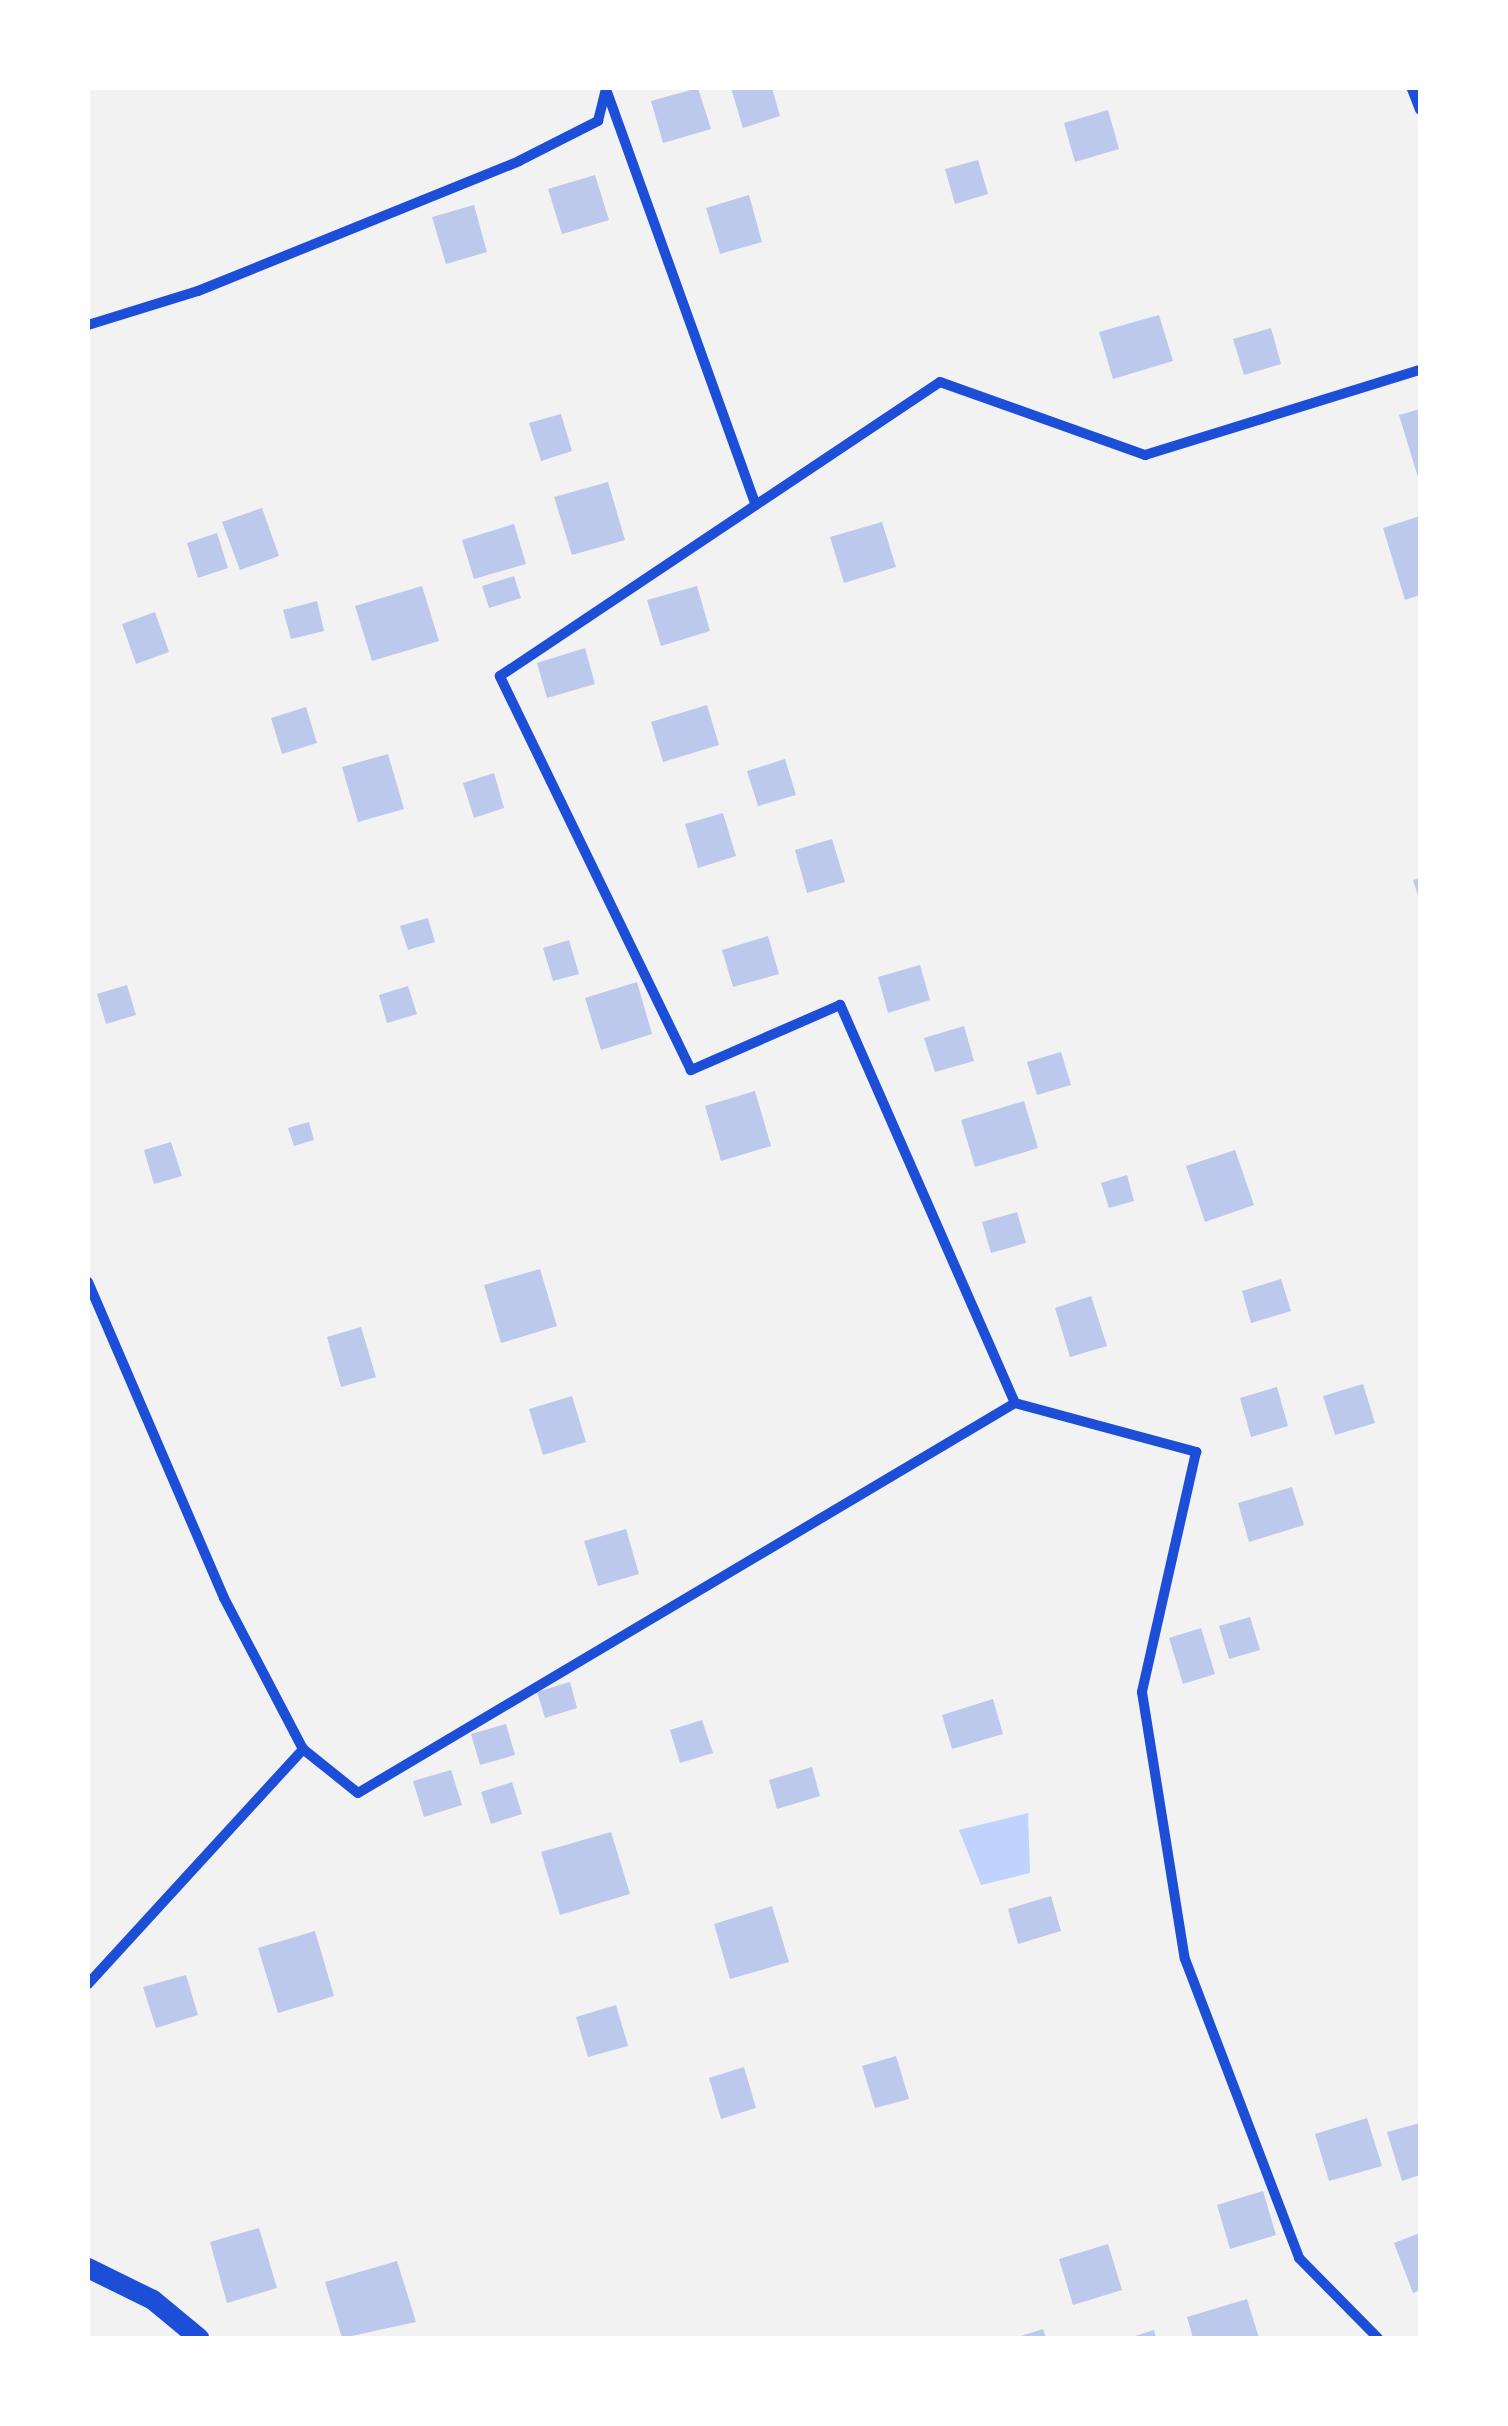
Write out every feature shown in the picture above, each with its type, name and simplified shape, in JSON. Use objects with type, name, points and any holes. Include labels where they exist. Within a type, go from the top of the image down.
[{"type":"main road","points":[[88,2268],[153,2300],[199,2338]]},
{"type":"street","points":[[1419,88],[1412,89],[1420,110]]},
{"type":"street","points":[[88,325],[198,291],[519,162],[598,121],[606,89]]},
{"type":"street","points":[[606,89],[756,505]]},
{"type":"street","points":[[1015,1403],[840,1005],[691,1070],[500,676],[940,382],[1146,455],[1420,370]]},
{"type":"street","points":[[88,1282],[224,1598],[304,1749],[358,1793],[1015,1403],[1196,1452],[1142,1692],[1185,1960],[1298,2258],[1378,2338]]},
{"type":"street","points":[[88,1984],[304,1749]]},
{"type":"water","points":[[1028,1813],[1030,1873],[981,1885],[959,1830]]},
{"type":"building","points":[[698,88],[711,129],[663,143],[651,101]]},
{"type":"building","points":[[731,88],[772,88],[780,116],[743,128]]},
{"type":"building","points":[[1108,110],[1119,149],[1075,162],[1064,123]]},
{"type":"building","points":[[978,160],[988,194],[955,204],[945,169]]},
{"type":"building","points":[[595,175],[609,220],[562,234],[548,189]]},
{"type":"building","points":[[749,195],[762,242],[720,254],[706,208]]},
{"type":"building","points":[[474,205],[487,252],[446,264],[432,217]]},
{"type":"building","points":[[1159,315],[1173,361],[1113,379],[1099,332]]},
{"type":"building","points":[[1271,328],[1281,364],[1244,375],[1233,339]]},
{"type":"building","points":[[1420,409],[1420,484],[1399,415]]},
{"type":"building","points":[[561,414],[572,451],[541,461],[529,423]]},
{"type":"building","points":[[608,482],[625,540],[572,555],[554,497]]},
{"type":"building","points":[[262,508],[279,556],[240,570],[222,522]]},
{"type":"building","points":[[1420,516],[1420,595],[1405,600],[1383,528]]},
{"type":"building","points":[[882,522],[896,567],[844,583],[830,537]]},
{"type":"building","points":[[514,524],[526,564],[474,579],[462,540]]},
{"type":"building","points":[[217,533],[228,568],[198,578],[187,543]]},
{"type":"building","points":[[514,576],[521,598],[489,608],[482,586]]},
{"type":"building","points":[[422,586],[439,641],[372,661],[355,606]]},
{"type":"building","points":[[697,586],[710,631],[661,646],[647,600]]},
{"type":"building","points":[[317,601],[324,631],[291,639],[283,610]]},
{"type":"building","points":[[155,612],[169,652],[136,664],[122,624]]},
{"type":"building","points":[[585,648],[595,684],[547,698],[537,663]]},
{"type":"building","points":[[707,705],[719,745],[663,762],[651,722]]},
{"type":"building","points":[[306,707],[317,743],[282,754],[271,718]]},
{"type":"building","points":[[388,754],[404,809],[358,822],[342,767]]},
{"type":"building","points":[[785,759],[796,795],[758,806],[747,771]]},
{"type":"building","points":[[494,773],[504,808],[474,818],[463,783]]},
{"type":"building","points":[[723,813],[736,856],[698,868],[685,824]]},
{"type":"building","points":[[832,839],[845,882],[807,893],[795,850]]},
{"type":"building","points":[[1420,878],[1420,902],[1413,880]]},
{"type":"building","points":[[428,918],[435,942],[408,950],[400,926]]},
{"type":"building","points":[[768,936],[779,974],[733,987],[722,950]]},
{"type":"building","points":[[569,940],[579,974],[553,981],[543,948]]},
{"type":"building","points":[[920,965],[930,1000],[888,1013],[878,977]]},
{"type":"building","points":[[637,982],[652,1034],[601,1050],[585,998]]},
{"type":"building","points":[[127,985],[136,1015],[106,1024],[97,994]]},
{"type":"building","points":[[408,986],[417,1014],[387,1023],[379,995]]},
{"type":"building","points":[[964,1026],[974,1061],[935,1072],[924,1038]]},
{"type":"building","points":[[1061,1052],[1071,1085],[1037,1095],[1027,1062]]},
{"type":"building","points":[[755,1091],[771,1146],[721,1161],[705,1106]]},
{"type":"building","points":[[1024,1101],[1038,1148],[975,1167],[961,1120]]},
{"type":"building","points":[[309,1122],[314,1140],[294,1146],[288,1128]]},
{"type":"building","points":[[171,1142],[182,1176],[154,1184],[144,1150]]},
{"type":"building","points":[[1235,1150],[1254,1205],[1205,1222],[1186,1166]]},
{"type":"building","points":[[1127,1175],[1134,1201],[1109,1208],[1101,1183]]},
{"type":"building","points":[[1017,1212],[1026,1243],[991,1253],[982,1222]]},
{"type":"building","points":[[540,1269],[557,1326],[501,1343],[484,1285]]},
{"type":"building","points":[[1281,1279],[1291,1311],[1251,1323],[1242,1291]]},
{"type":"building","points":[[1091,1296],[1107,1346],[1070,1357],[1055,1308]]},
{"type":"building","points":[[361,1327],[376,1377],[341,1387],[327,1337]]},
{"type":"building","points":[[1363,1384],[1375,1423],[1335,1435],[1323,1396]]},
{"type":"building","points":[[1277,1387],[1288,1426],[1251,1437],[1240,1398]]},
{"type":"building","points":[[572,1396],[586,1442],[543,1455],[529,1409]]},
{"type":"building","points":[[1292,1487],[1304,1525],[1249,1542],[1238,1503]]},
{"type":"building","points":[[626,1529],[639,1574],[598,1586],[584,1541]]},
{"type":"building","points":[[1250,1617],[1260,1650],[1229,1659],[1219,1626]]},
{"type":"building","points":[[1201,1628],[1215,1674],[1183,1684],[1169,1638]]},
{"type":"building","points":[[570,1682],[577,1708],[545,1718],[537,1692]]},
{"type":"building","points":[[993,1699],[1003,1734],[952,1749],[942,1715]]},
{"type":"building","points":[[702,1720],[713,1753],[680,1763],[670,1730]]},
{"type":"building","points":[[506,1724],[515,1755],[480,1765],[471,1734]]},
{"type":"building","points":[[812,1767],[820,1796],[777,1809],[769,1780]]},
{"type":"building","points":[[451,1770],[462,1805],[424,1817],[413,1781]]},
{"type":"building","points":[[512,1782],[522,1814],[491,1824],[481,1792]]},
{"type":"building","points":[[611,1832],[630,1894],[560,1915],[541,1852]]},
{"type":"building","points":[[1051,1896],[1061,1931],[1018,1944],[1008,1909]]},
{"type":"building","points":[[772,1906],[789,1962],[730,1979],[714,1924]]},
{"type":"building","points":[[315,1931],[334,1996],[278,2013],[258,1948]]},
{"type":"building","points":[[186,1975],[198,2015],[156,2028],[143,1987]]},
{"type":"building","points":[[616,2005],[628,2046],[588,2057],[576,2017]]},
{"type":"building","points":[[896,2056],[909,2099],[875,2108],[862,2066]]},
{"type":"building","points":[[744,2067],[756,2108],[721,2119],[709,2078]]},
{"type":"building","points":[[1367,2118],[1382,2166],[1329,2181],[1315,2134]]},
{"type":"building","points":[[1420,2123],[1420,2175],[1402,2181],[1387,2132]]},
{"type":"building","points":[[1263,2191],[1276,2235],[1230,2249],[1217,2205]]},
{"type":"building","points":[[259,2228],[277,2288],[227,2303],[210,2242]]},
{"type":"building","points":[[1420,2233],[1420,2290],[1413,2293],[1394,2243]]},
{"type":"building","points":[[1108,2244],[1122,2290],[1073,2305],[1059,2259]]},
{"type":"building","points":[[397,2261],[416,2322],[342,2338],[325,2282]]},
{"type":"building","points":[[1247,2299],[1259,2338],[1193,2338],[1187,2317]]},
{"type":"building","points":[[1043,2329],[1046,2338],[1014,2338]]},
{"type":"building","points":[[1154,2330],[1156,2338],[1129,2338]]}]
